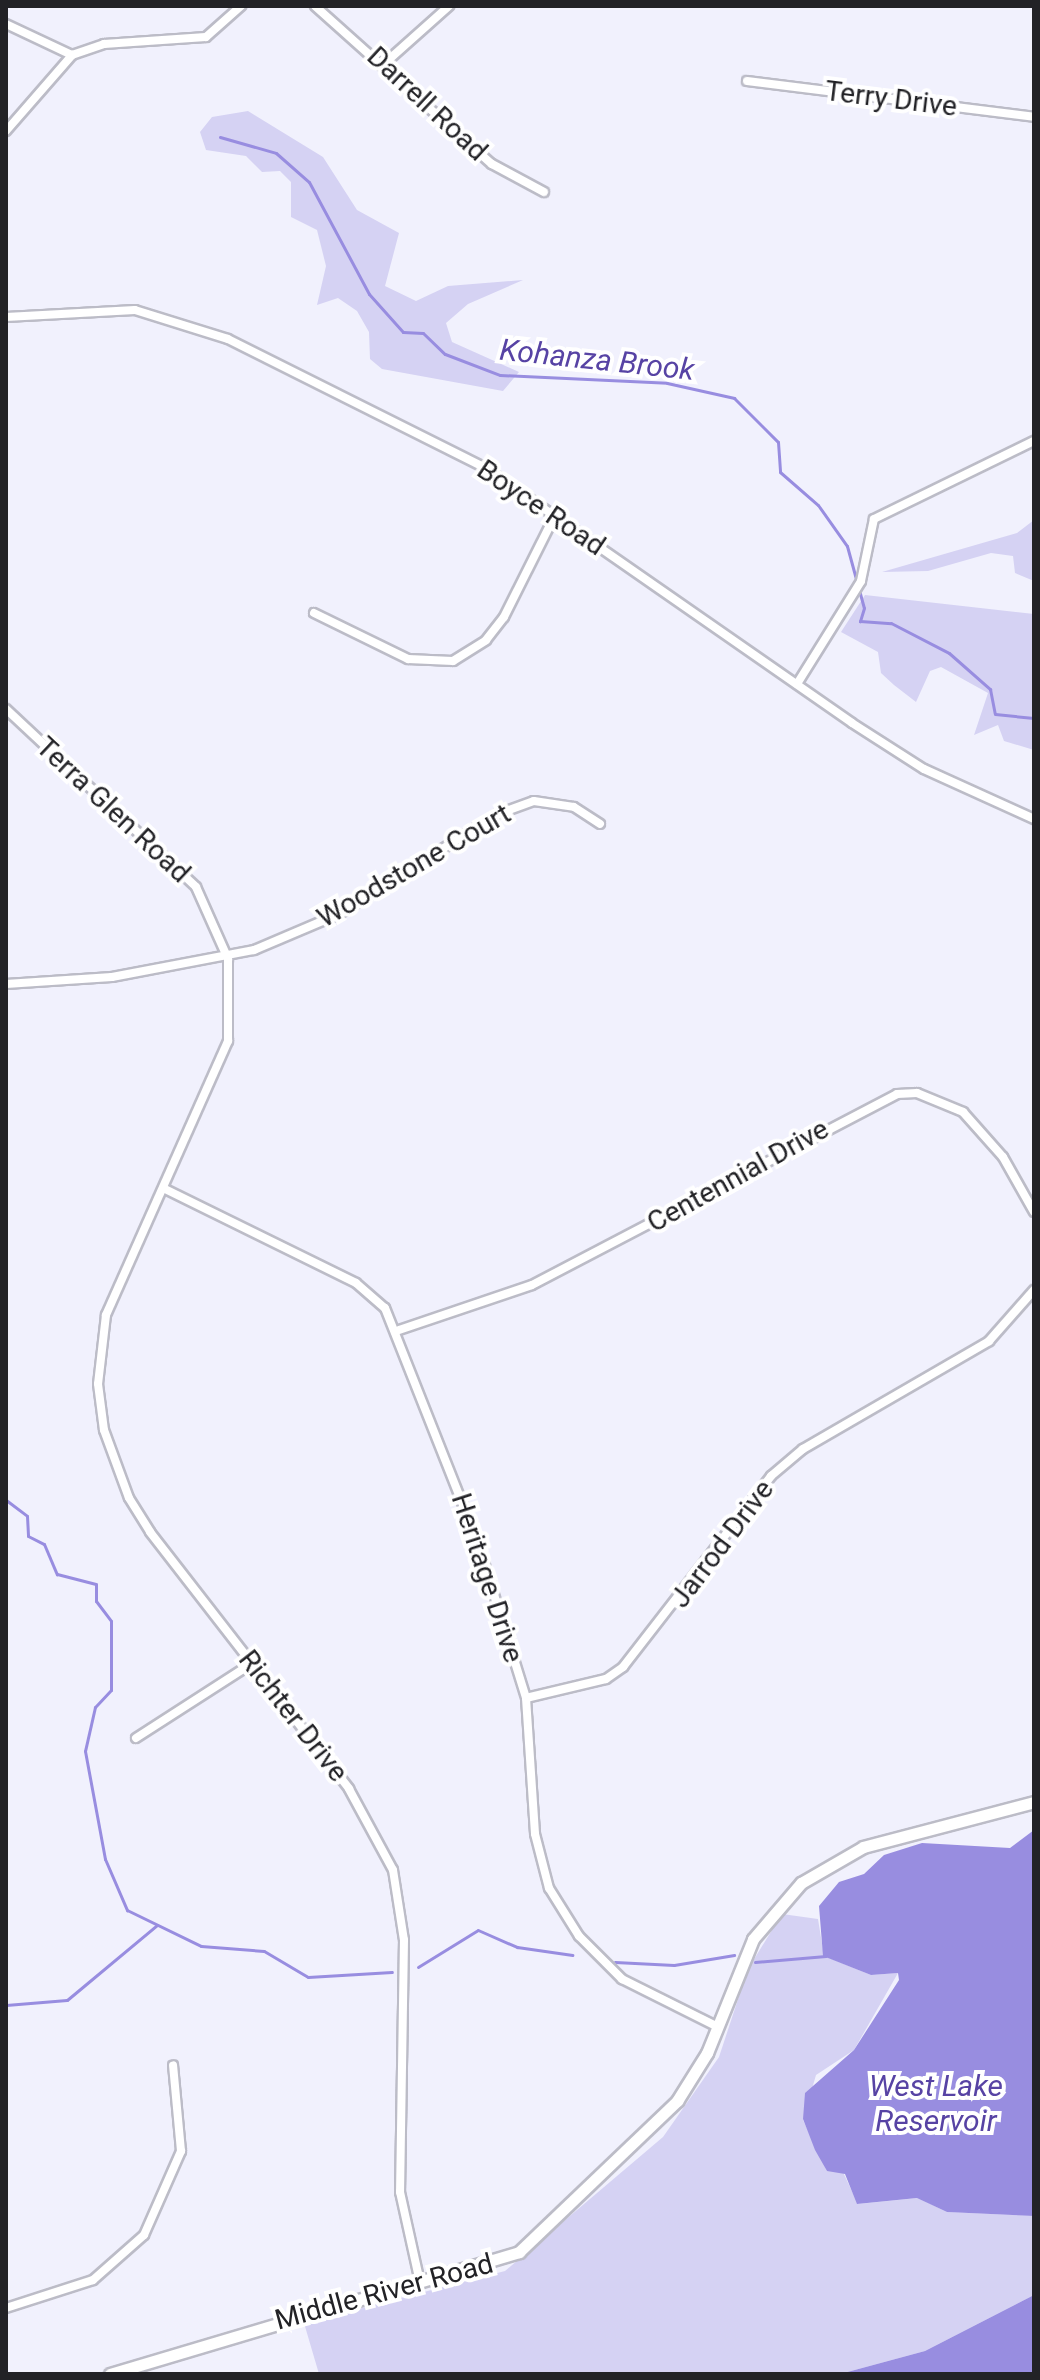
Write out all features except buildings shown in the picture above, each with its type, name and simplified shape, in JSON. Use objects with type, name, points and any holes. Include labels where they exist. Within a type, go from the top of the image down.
[{"type":"main road","name":"Middle River Road","points":[[110,2374],[420,2282],[498,2263],[543,2232],[663,2118],[718,2027],[753,1939],[818,1869],[863,1847],[1034,1802]]},
{"type":"street","points":[[6,131],[72,55],[104,44],[206,37],[241,6]]},
{"type":"street","name":"Darrell Road","points":[[315,6],[385,63],[492,164],[544,192]]},
{"type":"street","points":[[385,63],[449,6]]},
{"type":"street","points":[[6,24],[72,55]]},
{"type":"street","name":"Terry Drive","points":[[747,81],[1034,117]]},
{"type":"street","name":"Boyce Road","points":[[6,317],[110,309],[197,324],[484,467],[924,769],[1034,819]]},
{"type":"street","points":[[797,684],[861,581],[874,519],[1034,441]]},
{"type":"street","points":[[314,613],[408,659],[453,661],[486,640],[504,617],[555,515]]},
{"type":"street","name":"Terra Glen Road","points":[[6,709],[196,887],[228,959],[228,1041],[163,1188]]},
{"type":"street","name":"Woodstone Court","points":[[6,984],[228,959],[339,914],[511,807],[551,800],[600,824]]},
{"type":"street","name":"Centennial Drive","points":[[399,1330],[532,1285],[897,1094],[917,1093],[963,1112],[1003,1157],[1034,1212]]},
{"type":"street","name":"Heritage Drive","points":[[163,1188],[356,1283],[399,1330],[526,1698],[535,1834],[549,1888],[579,1936],[622,1979],[718,2027]]},
{"type":"street","name":"Richter Drive","points":[[163,1188],[106,1315],[98,1384],[104,1430],[129,1498],[251,1664],[349,1789],[401,1897],[397,2139],[420,2282]]},
{"type":"street","name":"Jarrod Drive","points":[[526,1698],[606,1679],[623,1667],[771,1476],[803,1449],[989,1341],[1033,1292]]},
{"type":"street","points":[[136,1738],[251,1664]]},
{"type":"street","points":[[6,2308],[93,2280],[144,2235],[181,2151],[173,2065]]},
{"type":"shaded area","points":[[248,111],[323,157],[357,210],[399,233],[385,286],[416,301],[448,286],[523,280],[468,304],[446,323],[452,342],[519,372],[503,391],[382,369],[370,359],[369,332],[357,311],[338,298],[317,305],[326,266],[317,230],[291,217],[291,182],[280,171],[262,172],[246,156],[206,150],[200,132],[212,117]]},
{"type":"shaded area","points":[[1034,520],[1034,581],[1015,573],[1013,556],[991,553],[928,571],[882,572],[1017,533]]},
{"type":"shaded area","points":[[865,595],[1034,614],[1034,750],[1004,741],[998,725],[974,735],[988,693],[941,667],[930,671],[916,702],[894,685],[881,673],[878,652],[841,632]]},
{"type":"shaded area","points":[[782,1914],[818,1919],[824,1956],[871,1975],[898,1973],[854,2050],[816,2075],[803,2120],[827,2171],[842,2170],[858,2204],[918,2198],[947,2212],[1034,2216],[1034,2295],[925,2351],[840,2374],[319,2374],[304,2323],[505,2271],[663,2137],[719,2057],[748,1969]]},
{"type":"water","name":"West Lake Reservoir","points":[[1034,1830],[1034,2216],[947,2212],[917,2198],[857,2204],[845,2174],[827,2171],[815,2150],[803,2119],[805,2093],[854,2050],[899,1980],[898,1973],[871,1975],[823,1956],[819,1906],[839,1882],[864,1874],[884,1855],[922,1843],[1010,1848]]},
{"type":"water","points":[[1034,2295],[1034,2374],[840,2374],[925,2351]]},
{"type":"waterway","name":"Kohanza Brook","points":[[220,137],[276,153],[309,182],[369,294],[403,332],[423,333],[445,354],[500,375],[667,383],[734,398],[778,442],[780,472],[818,505],[847,546],[864,608],[860,621],[891,623],[949,653],[990,689],[995,714],[1034,718]]},
{"type":"waterway","points":[[6,1500],[27,1516],[28,1536],[44,1544],[57,1574],[96,1584],[96,1601],[111,1621],[111,1690],[95,1707],[85,1751],[105,1859],[127,1910],[201,1946],[264,1951],[308,1977],[392,1972]]},
{"type":"waterway","points":[[6,2005],[67,2000],[157,1925]]},
{"type":"waterway","points":[[418,1967],[478,1930],[517,1947],[572,1955]]},
{"type":"waterway","points":[[615,1962],[674,1965],[734,1955]]},
{"type":"waterway","points":[[755,1962],[826,1956]]}]
